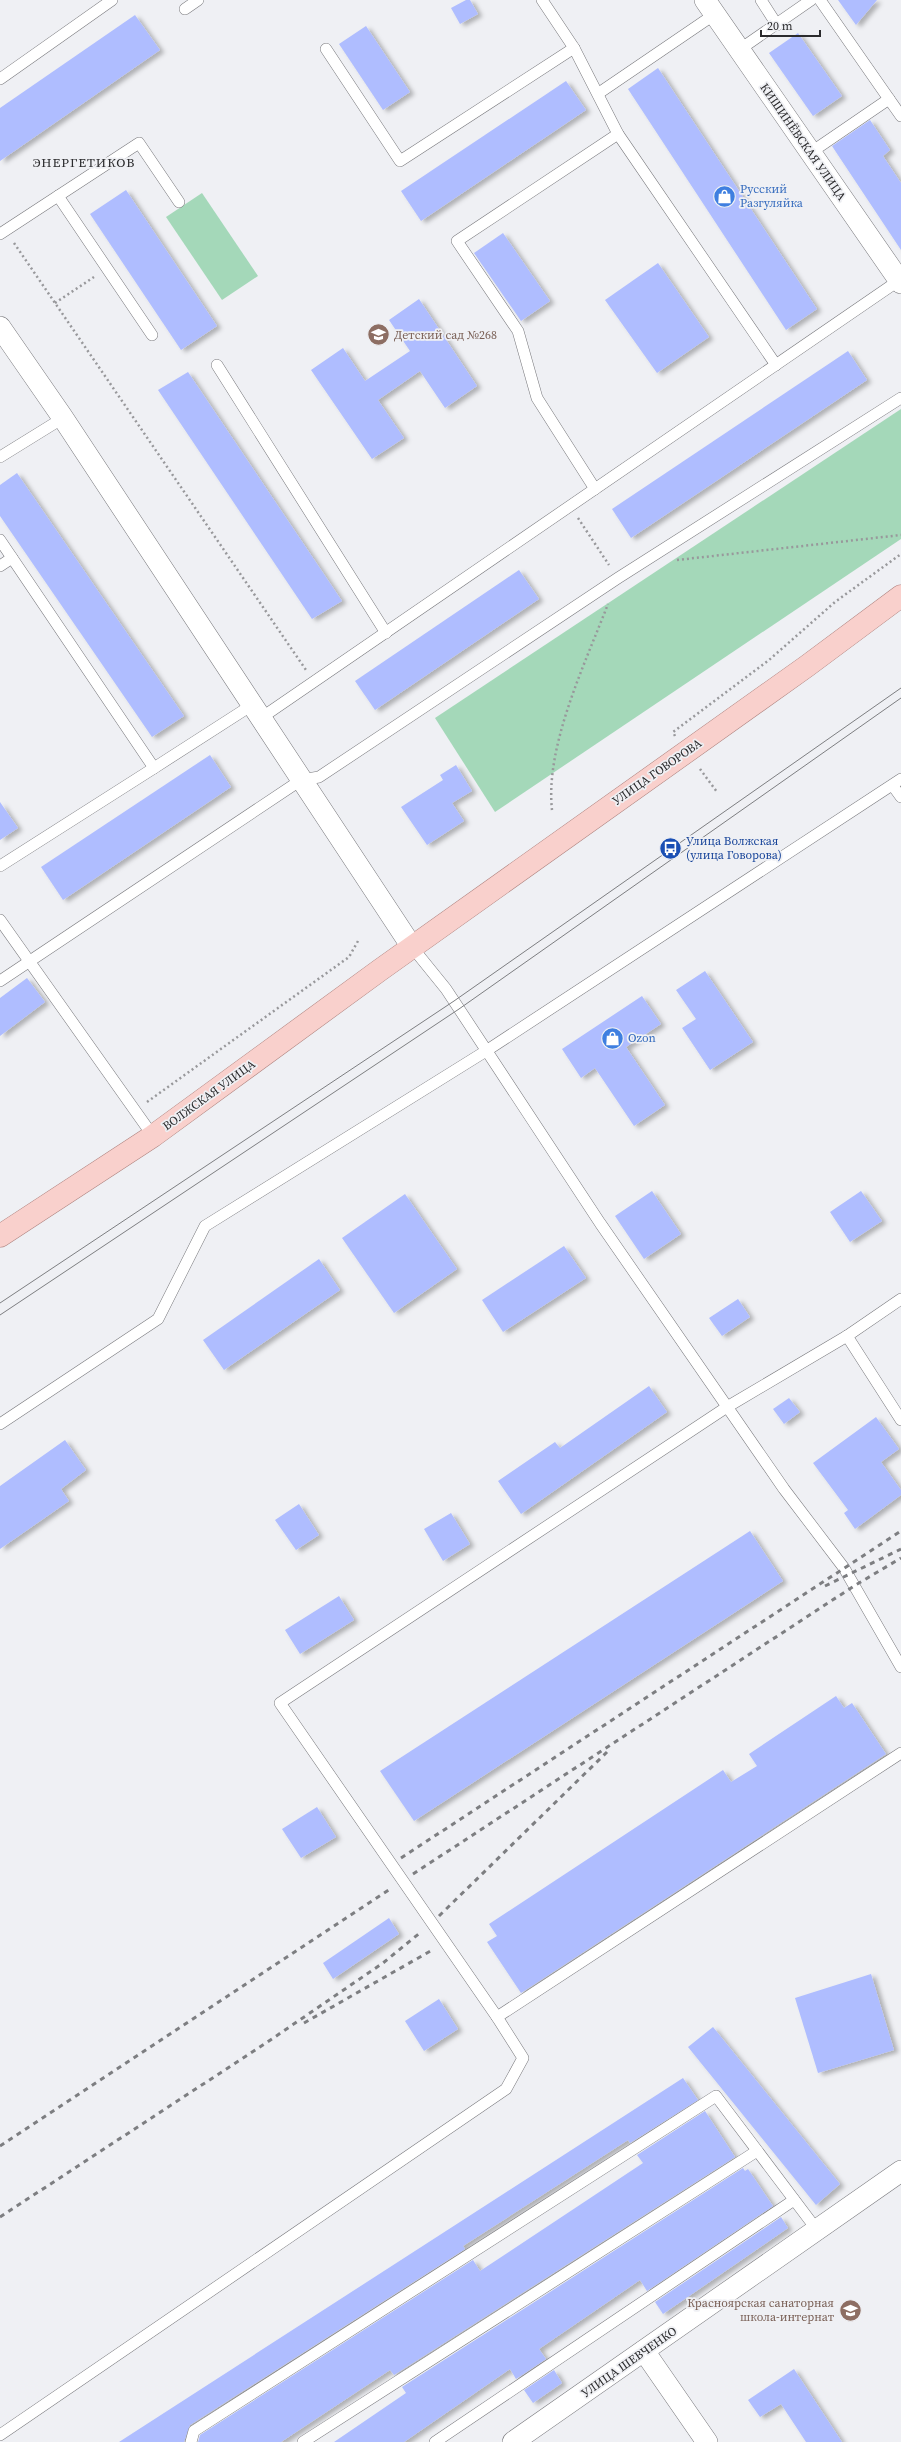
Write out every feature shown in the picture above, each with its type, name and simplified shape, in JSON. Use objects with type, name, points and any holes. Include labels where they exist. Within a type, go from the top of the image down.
[{"type":"main road","name":"УЛИЦА ГОВОРОВА","points":[[412,947],[807,666],[901,596]]},
{"type":"main road","name":"ВОЛЖСКАЯ УЛИЦА","points":[[0,1236],[153,1136],[412,947]]},
{"type":"street","name":"КИШИНЁВСКАЯ УЛИЦА","points":[[710,7],[900,281]]},
{"type":"street","points":[[0,328],[63,418],[412,947]]},
{"type":"street","name":"УЛИЦА ШЕВЧЕНКО","points":[[513,2442],[644,2352],[901,2171]]},
{"type":"street","points":[[644,2352],[707,2442]]},
{"type":"lane","points":[[0,79],[112,0]]},
{"type":"lane","points":[[185,9],[198,0]]},
{"type":"lane","points":[[542,0],[574,48],[599,93],[618,134],[776,365]]},
{"type":"lane","points":[[761,0],[777,25]]},
{"type":"lane","points":[[739,50],[811,0]]},
{"type":"lane","points":[[820,0],[901,116]]},
{"type":"lane","points":[[599,93],[710,7]]},
{"type":"lane","points":[[326,49],[400,161],[574,48]]},
{"type":"lane","points":[[810,153],[889,99]]},
{"type":"lane","points":[[595,489],[537,398],[518,331],[457,241],[618,134]]},
{"type":"lane","points":[[3,233],[138,143],[178,202]]},
{"type":"lane","points":[[58,196],[152,335]]},
{"type":"lane","points":[[0,866],[154,768],[256,711],[314,681],[900,281]]},
{"type":"lane","points":[[217,365],[386,633]]},
{"type":"lane","points":[[0,981],[301,780],[319,777],[618,578],[901,398]]},
{"type":"lane","points":[[0,457],[63,418]]},
{"type":"lane","points":[[0,540],[154,768]]},
{"type":"lane","points":[[0,566],[12,558]]},
{"type":"lane","points":[[0,1424],[158,1319],[206,1226],[486,1051],[897,783],[901,797]]},
{"type":"lane","points":[[0,920],[153,1136]]},
{"type":"lane","points":[[412,947],[446,989],[600,1223],[784,1490],[844,1568],[901,1667]]},
{"type":"lane","points":[[0,2434],[506,2089],[523,2058],[497,2017],[280,1703],[727,1407],[847,1336],[901,1299]]},
{"type":"lane","points":[[847,1336],[901,1420]]},
{"type":"lane","points":[[497,2017],[901,1753]]},
{"type":"lane","points":[[191,2442],[194,2431],[716,2096],[818,2230]]},
{"type":"lane","points":[[303,2442],[757,2151]]},
{"type":"lane","points":[[435,2442],[794,2200]]},
{"type":"path","points":[[3,233],[54,304],[314,681]]},
{"type":"path","points":[[54,304],[107,268]]},
{"type":"path","points":[[552,810],[550,790],[562,726],[618,578],[571,507]]},
{"type":"path","points":[[673,561],[901,535]]},
{"type":"path","points":[[672,732],[769,660],[835,602],[901,554]]},
{"type":"path","points":[[135,1110],[349,957],[358,941]]},
{"type":"green space","points":[[202,193],[258,276],[222,300],[166,217]]},
{"type":"green space","points":[[901,409],[901,539],[495,812],[435,718]]},
{"type":"building","points":[[466,0],[470,0],[478,14],[460,24],[451,8]]},
{"type":"building","points":[[838,0],[877,0],[856,25]]},
{"type":"building","points":[[135,15],[160,50],[0,161],[0,108]]},
{"type":"building","points":[[366,26],[410,92],[383,110],[339,44]]},
{"type":"building","points":[[798,33],[842,96],[813,116],[769,53]]},
{"type":"building","points":[[658,68],[817,309],[786,330],[628,89]]},
{"type":"building","points":[[566,81],[586,110],[421,221],[401,191]]},
{"type":"building","points":[[870,120],[890,150],[883,156],[901,183],[901,250],[832,146]]},
{"type":"building","points":[[126,190],[217,326],[181,350],[90,214]]},
{"type":"building","points":[[503,233],[550,301],[521,321],[474,253]]},
{"type":"building","points":[[658,263],[709,337],[657,373],[605,300]]},
{"type":"building","points":[[419,299],[477,386],[445,408],[420,371],[378,400],[404,438],[372,459],[311,370],[343,348],[365,381],[410,351],[389,320]]},
{"type":"building","points":[[848,351],[867,380],[631,538],[612,509]]},
{"type":"building","points":[[188,372],[342,601],[312,619],[158,390]]},
{"type":"building","points":[[17,473],[184,716],[152,737],[0,516],[0,485]]},
{"type":"building","points":[[519,570],[539,599],[375,710],[355,681]]},
{"type":"building","points":[[210,755],[231,787],[63,900],[41,867]]},
{"type":"building","points":[[456,765],[472,791],[452,803],[464,821],[427,845],[401,807],[443,780],[440,775]]},
{"type":"building","points":[[0,802],[18,828],[0,840]]},
{"type":"building","points":[[705,971],[753,1042],[710,1070],[682,1028],[696,1019],[676,990]]},
{"type":"building","points":[[27,978],[45,1002],[0,1036],[0,998]]},
{"type":"building","points":[[642,996],[661,1024],[626,1047],[665,1105],[634,1126],[595,1068],[581,1078],[562,1049]]},
{"type":"building","points":[[652,1191],[681,1234],[644,1259],[615,1216]]},
{"type":"building","points":[[861,1191],[882,1221],[850,1242],[830,1212]]},
{"type":"building","points":[[405,1194],[457,1269],[394,1313],[342,1238]]},
{"type":"building","points":[[564,1246],[586,1278],[503,1332],[482,1300]]},
{"type":"building","points":[[319,1259],[340,1290],[224,1370],[203,1340]]},
{"type":"building","points":[[738,1299],[750,1317],[722,1336],[709,1318]]},
{"type":"building","points":[[649,1386],[667,1412],[521,1514],[498,1481],[555,1442],[560,1448]]},
{"type":"building","points":[[789,1398],[800,1412],[784,1424],[773,1409]]},
{"type":"building","points":[[876,1417],[899,1449],[881,1462],[901,1490],[901,1495],[855,1529],[844,1513],[848,1510],[813,1463]]},
{"type":"building","points":[[65,1440],[86,1470],[61,1489],[69,1501],[0,1549],[0,1486]]},
{"type":"building","points":[[299,1504],[319,1535],[296,1550],[275,1520]]},
{"type":"building","points":[[451,1513],[470,1544],[443,1561],[424,1529]]},
{"type":"building","points":[[750,1531],[783,1581],[414,1821],[380,1771]]},
{"type":"building","points":[[339,1596],[354,1620],[300,1654],[285,1630]]},
{"type":"building","points":[[836,1696],[844,1708],[852,1703],[886,1754],[521,1993],[487,1942],[497,1936],[489,1924],[723,1770],[731,1782],[757,1766],[749,1754]]},
{"type":"building","points":[[317,1807],[336,1837],[301,1858],[282,1829]]},
{"type":"building","points":[[389,1918],[399,1934],[333,1979],[323,1963]]},
{"type":"building","points":[[871,1974],[894,2050],[818,2073],[795,1998]]},
{"type":"building","points":[[439,1999],[458,2029],[424,2051],[405,2021]]},
{"type":"building","points":[[713,2027],[840,2184],[816,2205],[688,2047]]},
{"type":"building","points":[[683,2078],[698,2100],[630,2143],[628,2140],[463,2246],[465,2249],[190,2425],[184,2442],[119,2442]]},
{"type":"building","points":[[705,2111],[735,2157],[394,2375],[390,2370],[281,2442],[198,2442],[200,2435],[473,2260],[480,2271],[643,2163],[637,2155]]},
{"type":"building","points":[[743,2168],[745,2171],[748,2169],[773,2206],[647,2291],[640,2280],[539,2349],[546,2359],[516,2379],[510,2369],[404,2442],[334,2442],[406,2393],[402,2387]]},
{"type":"building","points":[[781,2217],[788,2228],[663,2314],[655,2302]]},
{"type":"building","points":[[794,2369],[842,2442],[806,2442],[781,2404],[760,2417],[748,2400]]},
{"type":"building","points":[[554,2370],[562,2383],[533,2403],[524,2390]]},
{"type":"tram line","points":[[0,1303],[454,1001],[901,688]]},
{"type":"tram line","points":[[0,1315],[459,1009],[901,698]]},
{"type":"railway","points":[[401,1858],[901,1531]]},
{"type":"railway","points":[[825,1586],[901,1549]]},
{"type":"railway","points":[[413,1874],[854,1586],[901,1558]]},
{"type":"railway","points":[[439,1916],[607,1752]]},
{"type":"railway","points":[[0,2146],[390,1889]]},
{"type":"railway","points":[[0,2217],[266,2043],[383,1963],[421,1932]]},
{"type":"railway","points":[[304,2023],[434,1949]]},
{"type":"place","name":"Русский Разгуляйка","points":[[725,196]]},
{"type":"place","name":"Детский сад №268","points":[[379,335]]},
{"type":"place","name":"Улица Волжская (улица Говорова)","points":[[671,848]]},
{"type":"place","name":"Ozon","points":[[612,1038]]},
{"type":"place","name":"Красноярская санаторная школа-интернат","points":[[850,2310]]},
{"type":"district","name":"ЭНЕРГЕТИКОВ","points":[[84,162]]}]
